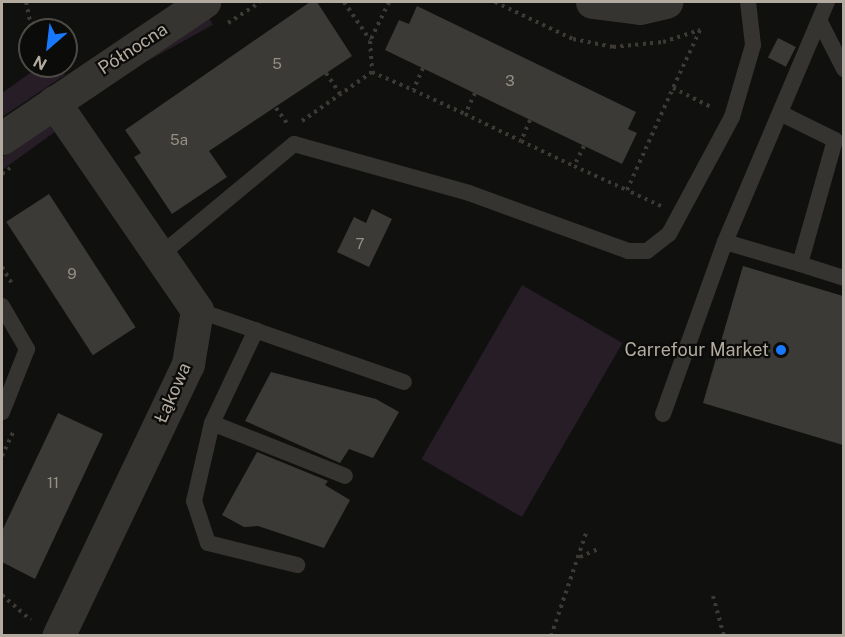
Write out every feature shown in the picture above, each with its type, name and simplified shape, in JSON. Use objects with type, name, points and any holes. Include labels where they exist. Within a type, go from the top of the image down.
[{"type":"street","name":"Północna","points":[[2,138],[204,2]]},
{"type":"street","points":[[592,2],[640,8],[666,2]]},
{"type":"street","points":[[54,102],[158,257],[197,310]]},
{"type":"street","name":"Łąkowa","points":[[46,629],[90,568],[188,364],[197,310]]},
{"type":"lane","points":[[158,257],[294,144],[469,193],[628,251],[647,250],[669,234],[732,117],[753,45],[748,2]]},
{"type":"lane","points":[[663,414],[725,242],[782,114],[827,2]]},
{"type":"lane","points":[[820,24],[843,69]]},
{"type":"lane","points":[[782,114],[835,140],[800,264]]},
{"type":"lane","points":[[725,242],[843,278]]},
{"type":"lane","points":[[2,306],[27,349],[2,412]]},
{"type":"lane","points":[[197,310],[404,382]]},
{"type":"lane","points":[[256,330],[212,423],[194,501],[208,543],[297,565]]},
{"type":"lane","points":[[212,423],[345,476]]},
{"type":"path","points":[[26,2],[29,18]]},
{"type":"path","points":[[344,2],[370,41]]},
{"type":"path","points":[[372,72],[370,41],[389,2]]},
{"type":"path","points":[[495,2],[573,39],[614,47],[663,42],[700,30],[627,190]]},
{"type":"path","points":[[413,90],[423,68]]},
{"type":"path","points":[[372,72],[679,215]]},
{"type":"path","points":[[276,108],[291,128],[372,72]]},
{"type":"path","points":[[326,73],[341,95]]},
{"type":"path","points":[[673,88],[732,117]]},
{"type":"path","points":[[465,114],[475,93]]},
{"type":"path","points":[[521,141],[530,120]]},
{"type":"path","points":[[574,166],[584,146]]},
{"type":"path","points":[[551,636],[586,533]]},
{"type":"path","points":[[579,558],[598,549]]},
{"type":"path","points":[[2,595],[46,629]]},
{"type":"path","points":[[713,596],[724,636]]},
{"type":"shaded area","points":[[208,16],[213,25],[95,90],[90,81]]},
{"type":"shaded area","points":[[23,78],[60,78],[2,117],[2,93]]},
{"type":"shaded area","points":[[51,125],[59,129],[2,170],[2,157]]},
{"type":"shaded area","points":[[522,285],[622,343],[522,517],[422,459]]},
{"type":"building","points":[[310,2],[317,2],[352,56],[209,151],[227,177],[172,214],[134,157],[141,153],[125,130]]},
{"type":"building","points":[[417,6],[636,112],[628,129],[637,133],[622,164],[385,50],[399,20],[409,24]]},
{"type":"building","points":[[778,38],[796,47],[786,67],[768,58]]},
{"type":"building","points":[[49,194],[136,327],[93,355],[6,222]]},
{"type":"building","points":[[372,209],[392,219],[369,267],[337,252],[354,217],[366,223]]},
{"type":"building","name":"Carrefour Market","points":[[743,266],[843,296],[843,445],[703,403]]},
{"type":"building","points":[[271,372],[376,399],[399,412],[373,458],[349,449],[340,463],[245,421]]},
{"type":"building","points":[[58,413],[103,434],[35,579],[2,562],[2,531]]},
{"type":"building","points":[[257,452],[328,481],[325,485],[350,500],[324,548],[258,526],[244,527],[222,515]]},
{"type":"place","name":"Carrefour Market","points":[[781,350]]}]
